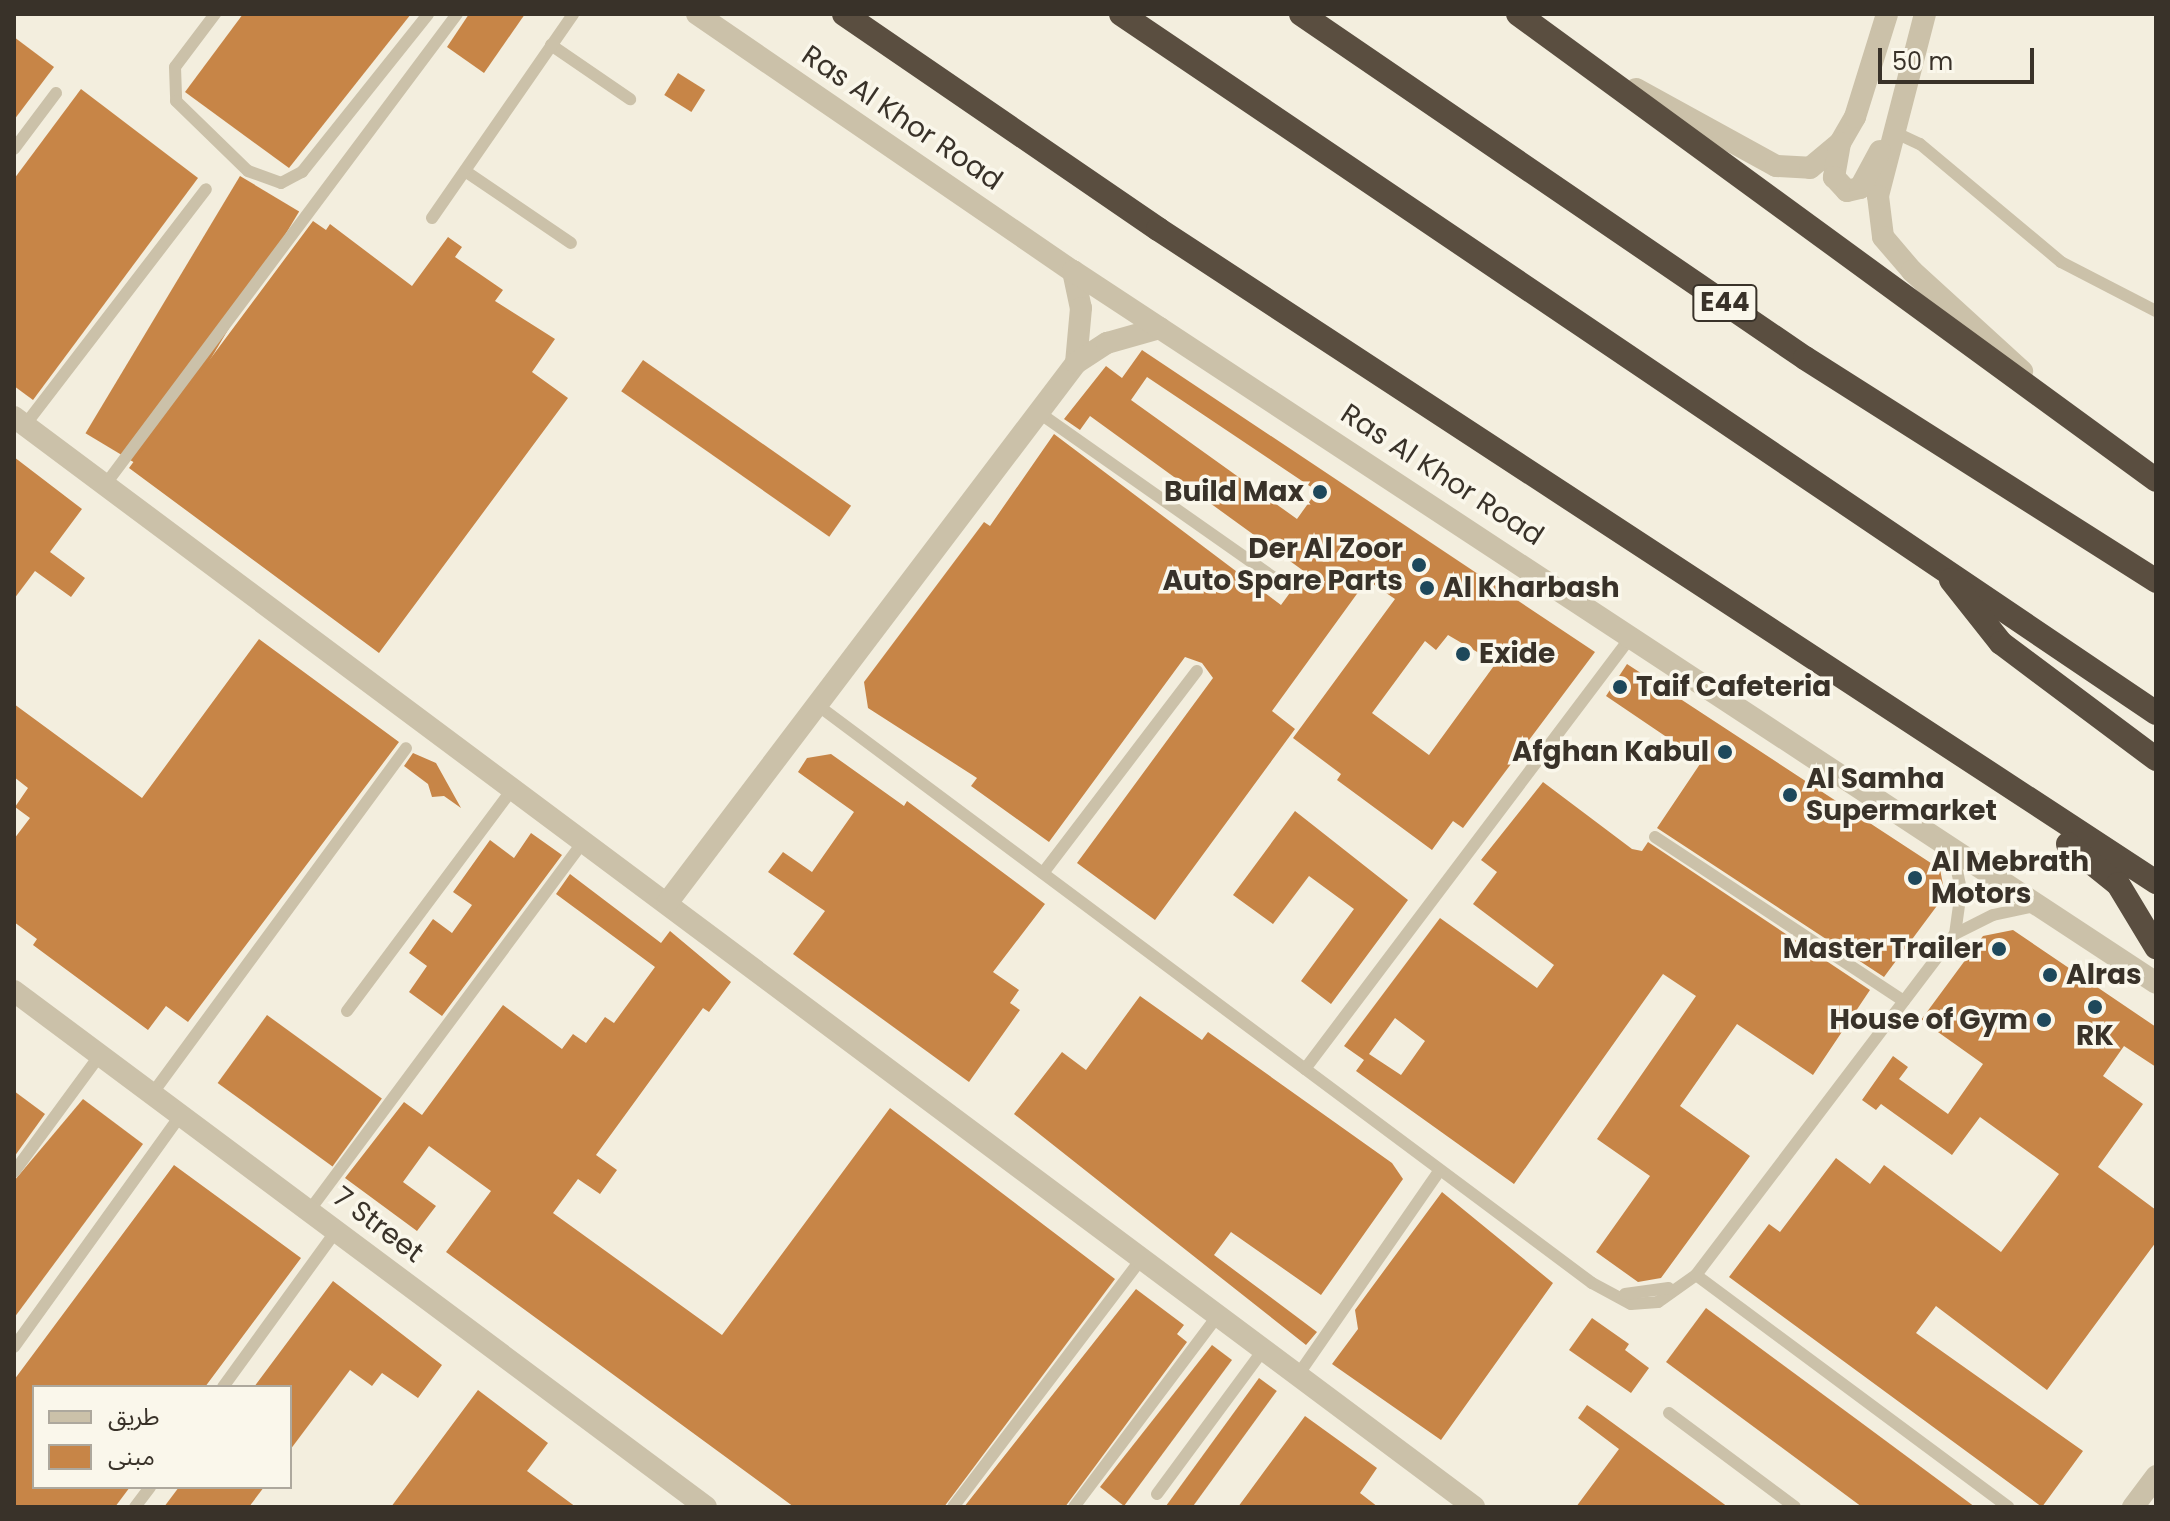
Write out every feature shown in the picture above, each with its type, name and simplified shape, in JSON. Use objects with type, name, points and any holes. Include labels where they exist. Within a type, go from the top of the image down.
[{"type":"highway","points":[[844,14],[1158,229],[2156,882]]},
{"type":"highway","points":[[1121,14],[2156,713]]},
{"type":"highway","name":"E44","points":[[1301,14],[1805,358],[2156,581]]},
{"type":"highway","points":[[1518,14],[2156,480]]},
{"type":"highway","points":[[1946,571],[2001,643],[2156,759]]},
{"type":"highway","points":[[1969,760],[2014,807],[2105,871],[2156,947]]},
{"type":"street","name":"Ras Al Khor Road","points":[[697,14],[1073,271],[1633,634],[2035,906],[2156,983]]},
{"type":"street","points":[[1887,14],[1860,105],[1840,143],[1834,177],[1841,189],[1854,191],[1896,133]]},
{"type":"street","points":[[1925,14],[1878,196],[1883,237],[1912,271],[2083,425]]},
{"type":"street","points":[[1578,55],[1776,166],[1810,168],[1840,143]]},
{"type":"street","points":[[1073,271],[1081,308],[1076,363]]},
{"type":"street","points":[[667,903],[1076,363],[1107,343],[1160,328]]},
{"type":"street","points":[[19,421],[1474,1507]]},
{"type":"street","name":"7 Street","points":[[14,991],[706,1507]]},
{"type":"street","points":[[2133,1507],[2156,1476]]},
{"type":"lane","points":[[215,14],[175,67],[176,101],[248,171],[281,183],[302,172],[428,14]]},
{"type":"lane","points":[[105,485],[457,14]]},
{"type":"lane","points":[[432,218],[573,14]]},
{"type":"lane","points":[[551,45],[630,99]]},
{"type":"lane","points":[[14,149],[56,93]]},
{"type":"lane","points":[[1896,133],[1920,144],[2061,262],[2156,311]]},
{"type":"lane","points":[[465,171],[571,243]]},
{"type":"lane","points":[[19,421],[206,189]]},
{"type":"lane","points":[[1038,412],[1283,584]]},
{"type":"lane","points":[[1305,1069],[1633,634]]},
{"type":"lane","points":[[1043,873],[1197,671]]},
{"type":"lane","points":[[816,704],[1592,1283],[1645,1305],[1696,1275],[1955,934],[1993,915],[2035,906]]},
{"type":"lane","points":[[152,1094],[406,748]]},
{"type":"lane","points":[[347,1011],[513,788]]},
{"type":"lane","points":[[1655,837],[1904,1001]]},
{"type":"lane","points":[[309,1211],[584,841]]},
{"type":"lane","points":[[1952,849],[1961,891],[1955,934]]},
{"type":"lane","points":[[14,1172],[100,1055]]},
{"type":"lane","points":[[14,1347],[181,1115]]},
{"type":"lane","points":[[1298,1375],[1440,1170]]},
{"type":"lane","points":[[224,1385],[336,1231]]},
{"type":"lane","points":[[953,1507],[1142,1258]]},
{"type":"lane","points":[[1696,1275],[2008,1507]]},
{"type":"lane","points":[[1074,1507],[1218,1315]]},
{"type":"lane","points":[[1157,1494],[1264,1349]]},
{"type":"lane","points":[[1669,1413],[1795,1507]]},
{"type":"lane","points":[[135,1507],[148,1489]]},
{"type":"building","points":[[243,14],[411,14],[289,168],[185,92]]},
{"type":"building","points":[[469,14],[525,14],[484,73],[447,47]]},
{"type":"building","points":[[14,37],[54,67],[14,120]]},
{"type":"building","points":[[678,73],[705,90],[691,112],[664,95]]},
{"type":"building","points":[[81,89],[198,178],[33,400],[14,386],[14,179]]},
{"type":"building","points":[[240,176],[299,212],[145,469],[85,433]]},
{"type":"building","points":[[313,221],[326,230],[330,224],[412,286],[448,237],[462,247],[455,257],[503,290],[495,301],[555,339],[532,372],[568,398],[379,653],[129,468]]},
{"type":"building","points":[[1142,350],[1595,652],[1463,828],[1453,821],[1432,850],[1337,780],[1341,774],[1293,738],[1395,599],[1367,580],[1272,711],[1295,729],[1155,920],[1077,863],[1213,678],[1202,663],[1185,657],[1049,842],[971,786],[977,778],[868,708],[864,682],[984,522],[990,526],[1054,434],[1281,605],[1305,572],[1090,416],[1080,430],[1064,419],[1106,366],[1122,378]],"holes":[[[1147,377],[1317,491],[1297,519],[1131,400]],[[1448,635],[1496,663],[1429,755],[1372,713],[1425,641],[1436,650]]]},
{"type":"building","points":[[643,360],[851,506],[829,537],[621,391]]},
{"type":"building","points":[[14,457],[82,509],[50,552],[85,578],[71,597],[35,571],[14,599]]},
{"type":"building","points":[[259,639],[399,742],[188,1022],[166,1006],[148,1030],[33,945],[37,939],[14,922],[14,839],[30,818],[15,807],[28,788],[14,777],[14,704],[142,798]]},
{"type":"building","points":[[1627,664],[1940,869],[1945,895],[1884,977],[1657,828],[1702,761],[1606,696]]},
{"type":"building","points":[[413,753],[436,763],[461,808],[444,796],[432,797],[428,784],[404,766]]},
{"type":"building","points":[[831,754],[904,806],[907,801],[1045,904],[993,972],[1019,990],[1010,1003],[1020,1010],[969,1082],[793,954],[825,911],[768,872],[783,852],[812,872],[854,812],[798,772],[807,758]]},
{"type":"building","points":[[1543,782],[1632,849],[1642,851],[1648,842],[1870,990],[1813,1075],[1737,1024],[1680,1106],[1750,1156],[1661,1278],[1638,1282],[1596,1252],[1650,1176],[1597,1139],[1696,996],[1663,974],[1514,1184],[1356,1071],[1364,1060],[1344,1046],[1440,918],[1537,988],[1554,965],[1473,904],[1497,872],[1481,860]],"holes":[[[1395,1018],[1425,1041],[1401,1075],[1369,1054]]]},
{"type":"building","points":[[1295,811],[1408,900],[1331,1004],[1301,981],[1354,909],[1309,876],[1273,924],[1233,895]]},
{"type":"building","points":[[531,833],[562,855],[442,1016],[409,992],[427,966],[409,953],[433,919],[452,933],[472,905],[453,892],[490,840],[514,858]]},
{"type":"building","points":[[570,874],[661,943],[670,931],[731,982],[709,1012],[703,1008],[596,1155],[617,1170],[600,1194],[578,1179],[553,1213],[722,1335],[890,1108],[1115,1279],[944,1507],[794,1507],[446,1252],[491,1191],[429,1146],[403,1182],[436,1206],[417,1231],[345,1178],[404,1102],[422,1115],[503,1005],[562,1049],[573,1034],[586,1043],[605,1017],[614,1023],[655,967],[556,894]]},
{"type":"building","points":[[2013,930],[2156,1027],[2156,1067],[2124,1046],[2103,1076],[2143,1104],[2098,1167],[2156,1210],[2156,1242],[2047,1390],[1936,1306],[1916,1333],[2083,1451],[2042,1507],[1729,1277],[1769,1224],[1780,1232],[1836,1158],[1870,1184],[1884,1165],[2001,1252],[2059,1174],[1980,1117],[1952,1155],[1881,1104],[1876,1110],[1862,1100],[1893,1056],[1908,1067],[1899,1079],[1948,1114],[1983,1064],[1921,1020],[1983,936]]},
{"type":"building","points":[[1140,996],[1202,1040],[1208,1032],[1392,1163],[1403,1179],[1321,1295],[1231,1232],[1214,1255],[1317,1332],[1306,1345],[1014,1114],[1062,1052],[1086,1070]]},
{"type":"building","points":[[267,1015],[382,1098],[333,1166],[218,1083]]},
{"type":"building","points":[[14,1091],[45,1114],[14,1157]]},
{"type":"building","points":[[83,1099],[143,1144],[14,1318],[14,1181]]},
{"type":"building","points":[[174,1165],[301,1258],[206,1385],[32,1385],[32,1489],[128,1489],[115,1507],[14,1507],[14,1380]]},
{"type":"building","points":[[1442,1192],[1553,1283],[1441,1440],[1332,1364],[1358,1329],[1355,1310]]},
{"type":"building","points":[[333,1281],[442,1365],[418,1398],[382,1373],[372,1386],[350,1370],[292,1447],[292,1385],[255,1385]]},
{"type":"building","points":[[1136,1289],[1184,1325],[1177,1334],[1187,1342],[1065,1507],[964,1507]]},
{"type":"building","points":[[1706,1308],[1975,1507],[1862,1507],[1666,1362]]},
{"type":"building","points":[[1592,1318],[1629,1344],[1625,1350],[1649,1368],[1631,1393],[1569,1350]]},
{"type":"building","points":[[1212,1345],[1232,1360],[1124,1506],[1100,1487]]},
{"type":"building","points":[[1259,1378],[1277,1391],[1192,1507],[1165,1507]]},
{"type":"building","points":[[478,1390],[548,1443],[527,1471],[576,1507],[391,1507]]},
{"type":"building","points":[[1587,1405],[1728,1507],[1576,1507],[1619,1449],[1578,1418]]},
{"type":"building","points":[[1305,1416],[1377,1468],[1360,1493],[1378,1507],[1238,1507]]},
{"type":"building","points":[[178,1489],[262,1489],[249,1507],[164,1507]]},
{"type":"place","name":"Build Max","points":[[1320,492]]},
{"type":"place","name":"Der Al Zoor Auto Spare Parts","points":[[1419,565]]},
{"type":"place","name":"Al Kharbash","points":[[1427,588]]},
{"type":"place","name":"Exide","points":[[1463,654]]},
{"type":"place","name":"Taif Cafeteria","points":[[1620,687]]},
{"type":"place","name":"Afghan Kabul","points":[[1725,752]]},
{"type":"place","name":"Al Samha Supermarket","points":[[1790,795]]},
{"type":"place","name":"Al Mebrath Motors","points":[[1915,878]]},
{"type":"place","name":"Master Trailer","points":[[1999,949]]},
{"type":"place","name":"Alras","points":[[2050,975]]},
{"type":"place","name":"RK","points":[[2095,1007]]},
{"type":"place","name":"House of Gym","points":[[2044,1020]]}]
